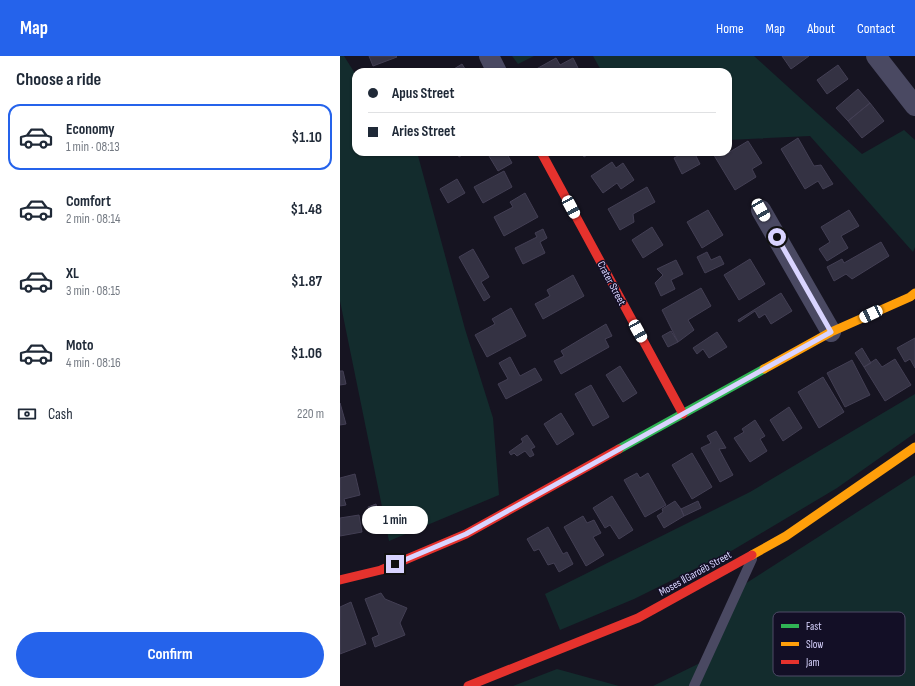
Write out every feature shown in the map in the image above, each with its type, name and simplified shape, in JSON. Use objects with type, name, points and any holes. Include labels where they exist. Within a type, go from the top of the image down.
[{"type":"street","points":[[489,56],[495,68]]},
{"type":"street","points":[[876,56],[915,106]]},
{"type":"street","name":"Crater Street","points":[[543,156],[683,414]]},
{"type":"street","points":[[761,210],[831,332]]},
{"type":"street","points":[[340,580],[381,570],[466,534],[831,332],[910,297],[915,293]]},
{"type":"street","name":"Moses ǁGaroëb Street","points":[[468,686],[638,618],[786,536],[915,447]]},
{"type":"lane","points":[[694,686],[754,554]]},
{"type":"green space","points":[[340,56],[344,56],[352,69],[352,156],[418,156],[465,329],[493,418],[499,495],[389,541],[340,301]]},
{"type":"green space","points":[[512,56],[534,56],[518,64]]},
{"type":"green space","points":[[593,56],[754,56],[862,154],[904,130],[915,140],[915,247],[913,252],[810,136],[732,140],[732,68],[600,68]]},
{"type":"green space","points":[[915,394],[915,433],[837,488],[733,550],[634,599],[560,630],[545,594],[750,492]]},
{"type":"green space","points":[[915,475],[915,686],[653,686],[700,663],[737,589]]},
{"type":"green space","points":[[557,669],[619,686],[513,686]]},
{"type":"building","points":[[369,56],[396,56],[397,57],[373,66]]},
{"type":"building","points":[[782,56],[809,56],[791,69]]},
{"type":"building","points":[[556,58],[560,65],[573,58],[578,68],[538,68]]},
{"type":"building","points":[[462,64],[464,68],[456,68]]},
{"type":"building","points":[[838,65],[848,79],[827,94],[817,80]]},
{"type":"building","points":[[858,89],[870,103],[848,121],[836,108]]},
{"type":"building","points":[[870,103],[884,121],[862,138],[848,121]]},
{"type":"building","points":[[798,138],[814,166],[821,165],[833,184],[823,189],[818,181],[805,189],[781,149]]},
{"type":"building","points":[[748,141],[762,163],[752,169],[756,177],[735,190],[714,156],[732,156],[732,151]]},
{"type":"building","points":[[489,156],[508,156],[512,163],[498,171]]},
{"type":"building","points":[[678,156],[696,156],[700,164],[682,174],[674,158]]},
{"type":"building","points":[[612,162],[616,168],[623,163],[634,180],[621,189],[617,183],[603,193],[591,176]]},
{"type":"building","points":[[504,171],[512,187],[483,203],[474,187]]},
{"type":"building","points":[[457,179],[465,193],[448,203],[440,189]]},
{"type":"building","points":[[647,187],[655,202],[633,214],[634,222],[620,230],[608,209]]},
{"type":"building","points":[[525,193],[538,217],[504,236],[494,217],[513,207],[510,202]]},
{"type":"building","points":[[708,210],[723,235],[702,248],[687,222]]},
{"type":"building","points":[[849,210],[859,226],[841,236],[848,248],[827,261],[819,249],[830,242],[821,227]]},
{"type":"building","points":[[652,227],[663,245],[643,258],[632,240]]},
{"type":"building","points":[[543,229],[547,238],[540,242],[545,253],[523,264],[515,248],[537,237],[535,233]]},
{"type":"building","points":[[881,242],[889,256],[852,279],[846,274],[834,281],[827,267],[842,259],[844,263]]},
{"type":"building","points":[[473,249],[489,277],[481,282],[490,297],[484,301],[459,257]]},
{"type":"building","points":[[707,252],[711,260],[720,256],[724,264],[705,273],[697,257]]},
{"type":"building","points":[[750,259],[765,284],[739,300],[724,275]]},
{"type":"building","points":[[676,260],[683,274],[671,280],[675,289],[661,296],[655,283],[663,275],[657,269]]},
{"type":"building","points":[[573,275],[584,296],[543,319],[535,304],[550,296],[547,290]]},
{"type":"building","points":[[701,288],[711,306],[688,320],[694,330],[678,342],[662,310]]},
{"type":"building","points":[[781,293],[792,311],[771,324],[765,314],[759,318],[755,311],[739,322],[738,320]]},
{"type":"building","points":[[511,308],[526,336],[487,357],[475,335],[495,324],[492,319]]},
{"type":"building","points":[[606,324],[612,336],[605,339],[609,347],[561,374],[554,361],[564,356],[561,351]]},
{"type":"building","points":[[671,331],[678,342],[668,347],[662,336]]},
{"type":"building","points":[[717,332],[727,347],[709,358],[703,349],[697,354],[693,348]]},
{"type":"building","points":[[915,338],[915,368],[910,359],[905,362],[897,348]]},
{"type":"building","points":[[862,348],[871,363],[864,367],[855,353]]},
{"type":"building","points":[[510,357],[520,376],[535,368],[542,380],[506,399],[498,384],[508,379],[499,363]]},
{"type":"building","points":[[876,359],[882,367],[895,359],[911,385],[885,401],[864,367]]},
{"type":"building","points":[[852,360],[870,395],[845,407],[827,373]]},
{"type":"building","points":[[620,366],[637,393],[623,402],[606,375]]},
{"type":"building","points":[[340,371],[343,371],[346,384],[340,385]]},
{"type":"building","points":[[823,377],[844,412],[819,428],[798,392]]},
{"type":"building","points":[[591,385],[609,417],[593,426],[575,394]]},
{"type":"building","points":[[340,403],[346,424],[340,425]]},
{"type":"building","points":[[789,407],[802,428],[783,441],[770,420]]},
{"type":"building","points":[[561,413],[574,434],[557,445],[544,424]]},
{"type":"building","points":[[755,420],[765,436],[760,439],[767,451],[750,462],[734,438],[744,432],[742,429]]},
{"type":"building","points":[[716,431],[726,448],[719,449],[733,475],[720,482],[701,448],[711,443],[707,436]]},
{"type":"building","points":[[527,435],[535,447],[531,449],[534,455],[530,457],[525,451],[517,456],[514,453],[511,455],[509,452],[523,442],[521,439]]},
{"type":"building","points":[[692,453],[712,487],[692,499],[672,465]]},
{"type":"building","points":[[637,473],[640,478],[648,473],[666,505],[645,517],[624,480]]},
{"type":"building","points":[[355,474],[360,495],[344,499],[346,505],[340,506],[340,478]]},
{"type":"building","points":[[612,496],[633,530],[619,539],[610,525],[605,528],[593,508]]},
{"type":"building","points":[[675,501],[684,516],[664,528],[657,516],[663,512],[662,509]]},
{"type":"building","points":[[698,501],[701,508],[684,516],[681,509]]},
{"type":"building","points":[[376,504],[381,523],[372,525],[368,507]]},
{"type":"building","points":[[359,515],[362,532],[340,536],[340,518]]},
{"type":"building","points":[[583,516],[587,523],[594,520],[601,533],[593,537],[604,555],[586,566],[564,527]]},
{"type":"building","points":[[548,527],[563,554],[567,552],[573,564],[559,572],[554,563],[548,565],[539,549],[534,551],[527,539]]},
{"type":"building","points":[[381,593],[385,599],[407,608],[400,623],[405,635],[375,647],[372,638],[379,635],[365,599]]},
{"type":"building","points":[[351,602],[366,644],[340,654],[340,607]]},
{"type":"traffic: fast","points":[[619,449],[764,369]]},
{"type":"traffic: slow","points":[[764,369],[831,332],[910,297],[915,293]]},
{"type":"traffic: slow","points":[[752,555],[786,536],[915,447]]},
{"type":"traffic: jam","points":[[543,156],[683,414]]},
{"type":"traffic: jam","points":[[340,580],[381,570],[466,534],[619,449]]},
{"type":"traffic: jam","points":[[468,686],[638,618],[752,555]]},
{"type":"route","points":[[395,564],[466,534],[831,332],[777,237]]}]
